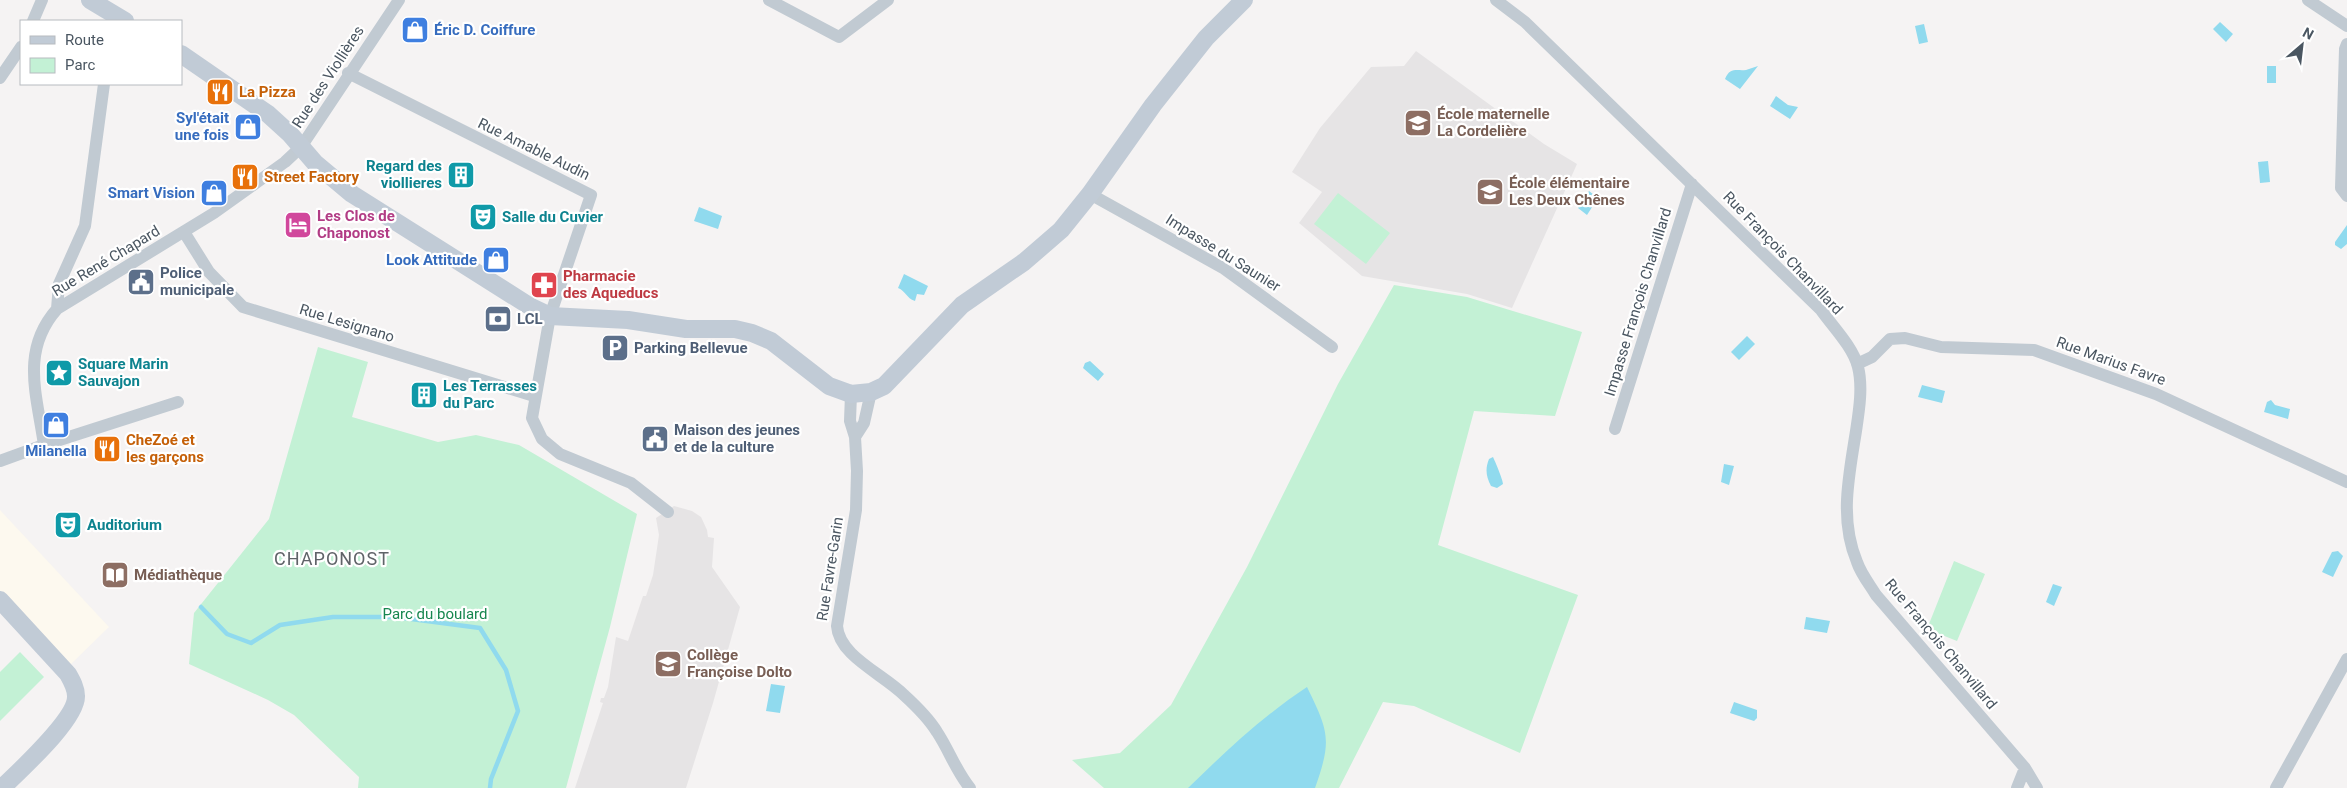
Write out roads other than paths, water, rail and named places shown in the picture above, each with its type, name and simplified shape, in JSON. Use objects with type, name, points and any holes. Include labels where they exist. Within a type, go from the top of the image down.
[{"type":"main road","points":[[90,0],[116,14]]},
{"type":"main road","points":[[182,55],[268,114],[315,164],[352,194],[525,303],[550,316],[628,320],[686,329],[735,330],[752,333],[771,341],[829,386],[850,394],[871,392],[884,386],[905,367],[933,333],[962,305],[1024,262],[1061,230],[1090,194],[1153,105],[1206,38],[1244,0]]},
{"type":"main road","points":[[0,600],[68,674],[74,685],[76,696],[73,710],[62,726],[2,788]]},
{"type":"street","points":[[33,20],[42,0]]},
{"type":"street","name":"Rue des Viollières","points":[[301,147],[348,73],[399,0]]},
{"type":"street","points":[[769,0],[839,37],[888,0]]},
{"type":"street","name":"Rue François Chanvillard","points":[[1496,0],[1526,22],[1692,184],[1820,310],[1843,340],[1858,364],[1861,380],[1858,421],[1845,501],[1848,535],[1857,563],[1876,595],[2025,768],[2038,788]]},
{"type":"street","points":[[2308,0],[2347,26]]},
{"type":"street","points":[[2347,44],[2345,49],[2341,188],[2347,196]]},
{"type":"street","points":[[0,78],[20,48]]},
{"type":"street","name":"Rue Amable Audin","points":[[348,73],[591,195],[574,251],[550,316],[534,396],[532,418],[542,439],[560,454],[631,482],[668,512]]},
{"type":"street","points":[[57,309],[59,284],[85,226],[104,85]]},
{"type":"street","name":"Rue René Chapard","points":[[44,446],[33,360],[38,338],[45,322],[57,309],[184,232],[278,168],[301,147]]},
{"type":"street","name":"Impasse François Chanvillard","points":[[1615,429],[1692,184]]},
{"type":"street","name":"Impasse du Saunier","points":[[1090,194],[1223,268],[1332,348]]},
{"type":"street","name":"Rue Lesignano","points":[[184,232],[209,272],[243,307],[534,396]]},
{"type":"street","name":"Rue Marius Favre","points":[[1858,364],[1865,362],[1890,338],[1905,338],[1941,347],[2034,350],[2156,394],[2347,482]]},
{"type":"street","points":[[854,438],[864,423],[871,392]]},
{"type":"street","name":"Rue Favre-Garin","points":[[850,394],[850,422],[854,438],[857,471],[856,510],[837,626],[838,635],[848,651],[904,695],[937,731],[962,778],[970,788]]},
{"type":"street","points":[[0,461],[178,402]]},
{"type":"street","points":[[2276,788],[2347,659]]},
{"type":"street","points":[[2018,788],[2025,768]]},
{"type":"water","points":[[2220,22],[2233,34],[2226,42],[2213,29]]},
{"type":"water","points":[[1924,24],[1928,42],[1919,44],[1915,26]]},
{"type":"water","points":[[1758,66],[1740,89],[1725,79],[1731,71],[1746,70]]},
{"type":"water","points":[[2267,66],[2276,66],[2276,83],[2267,83]]},
{"type":"water","points":[[1776,96],[1788,105],[1798,107],[1790,119],[1770,106]]},
{"type":"water","points":[[2268,161],[2270,182],[2260,183],[2258,162]]},
{"type":"water","points":[[1589,191],[1598,198],[1587,215],[1578,208]]},
{"type":"water","points":[[699,207],[722,216],[718,229],[694,221]]},
{"type":"water","points":[[2347,225],[2347,244],[2341,249],[2335,245],[2335,242]]},
{"type":"water","points":[[904,274],[928,286],[924,295],[917,294],[915,301],[898,288]]},
{"type":"water","points":[[1747,336],[1755,344],[1739,360],[1731,352]]},
{"type":"water","points":[[1090,361],[1104,374],[1098,381],[1083,368],[1085,363]]},
{"type":"water","points":[[1922,385],[1945,391],[1942,403],[1918,397]]},
{"type":"water","points":[[2271,400],[2275,405],[2290,409],[2288,419],[2264,412],[2267,402]]},
{"type":"water","points":[[1493,457],[1503,484],[1497,488],[1491,486],[1487,472],[1489,459]]},
{"type":"water","points":[[1724,464],[1734,466],[1729,485],[1721,482]]},
{"type":"water","points":[[2338,551],[2343,556],[2333,577],[2322,572],[2332,552]]},
{"type":"water","points":[[2053,584],[2062,587],[2054,606],[2046,602]]},
{"type":"water","points":[[1806,617],[1830,621],[1827,633],[1804,629]]},
{"type":"water","points":[[771,684],[785,686],[780,713],[766,711]]},
{"type":"water","points":[[1307,687],[1320,715],[1326,736],[1324,758],[1315,788],[1188,788],[1260,722]]},
{"type":"water","points":[[1734,702],[1757,710],[1757,718],[1754,721],[1730,713]]},
{"type":"waterway","points":[[201,607],[227,634],[251,643],[280,625],[333,617],[396,617],[480,628],[506,670],[518,711],[491,779],[490,788]]},
{"type":"place","name":"Éric D. Coiffure","points":[[415,30]]},
{"type":"place","name":"La Pizza","points":[[220,92]]},
{"type":"place","name":"École maternelle La Cordelière","points":[[1418,123]]},
{"type":"place","name":"Syl'était une fois","points":[[248,127]]},
{"type":"place","name":"Regard des viollieres","points":[[461,175]]},
{"type":"place","name":"Street Factory","points":[[245,177]]},
{"type":"place","name":"École élémentaire Les Deux Chênes","points":[[1490,192]]},
{"type":"place","name":"Smart Vision","points":[[214,193]]},
{"type":"place","name":"Salle du Cuvier","points":[[483,217]]},
{"type":"place","name":"Les Clos de Chaponost","points":[[298,225]]},
{"type":"place","name":"Look Attitude","points":[[496,260]]},
{"type":"place","name":"Police municipale","points":[[141,282]]},
{"type":"place","name":"Pharmacie des Aqueducs","points":[[544,285]]},
{"type":"place","name":"LCL","points":[[498,319]]},
{"type":"place","name":"Parking Bellevue","points":[[615,348]]},
{"type":"place","name":"Square Marin Sauvajon","points":[[59,373]]},
{"type":"place","name":"Les Terrasses du Parc","points":[[424,395]]},
{"type":"place","name":"Milanella","points":[[56,425]]},
{"type":"place","name":"Maison des jeunes et de la culture","points":[[655,439]]},
{"type":"place","name":"CheZoé et les garçons","points":[[107,449]]},
{"type":"place","name":"Auditorium","points":[[68,525]]},
{"type":"place","name":"Médiathèque","points":[[115,575]]},
{"type":"place","name":"Collège Françoise Dolto","points":[[668,664]]},
{"type":"district","name":"CHAPONOST","points":[[332,559]]},
{"type":"park label","name":"Parc du boulard","points":[[435,614]]}]
